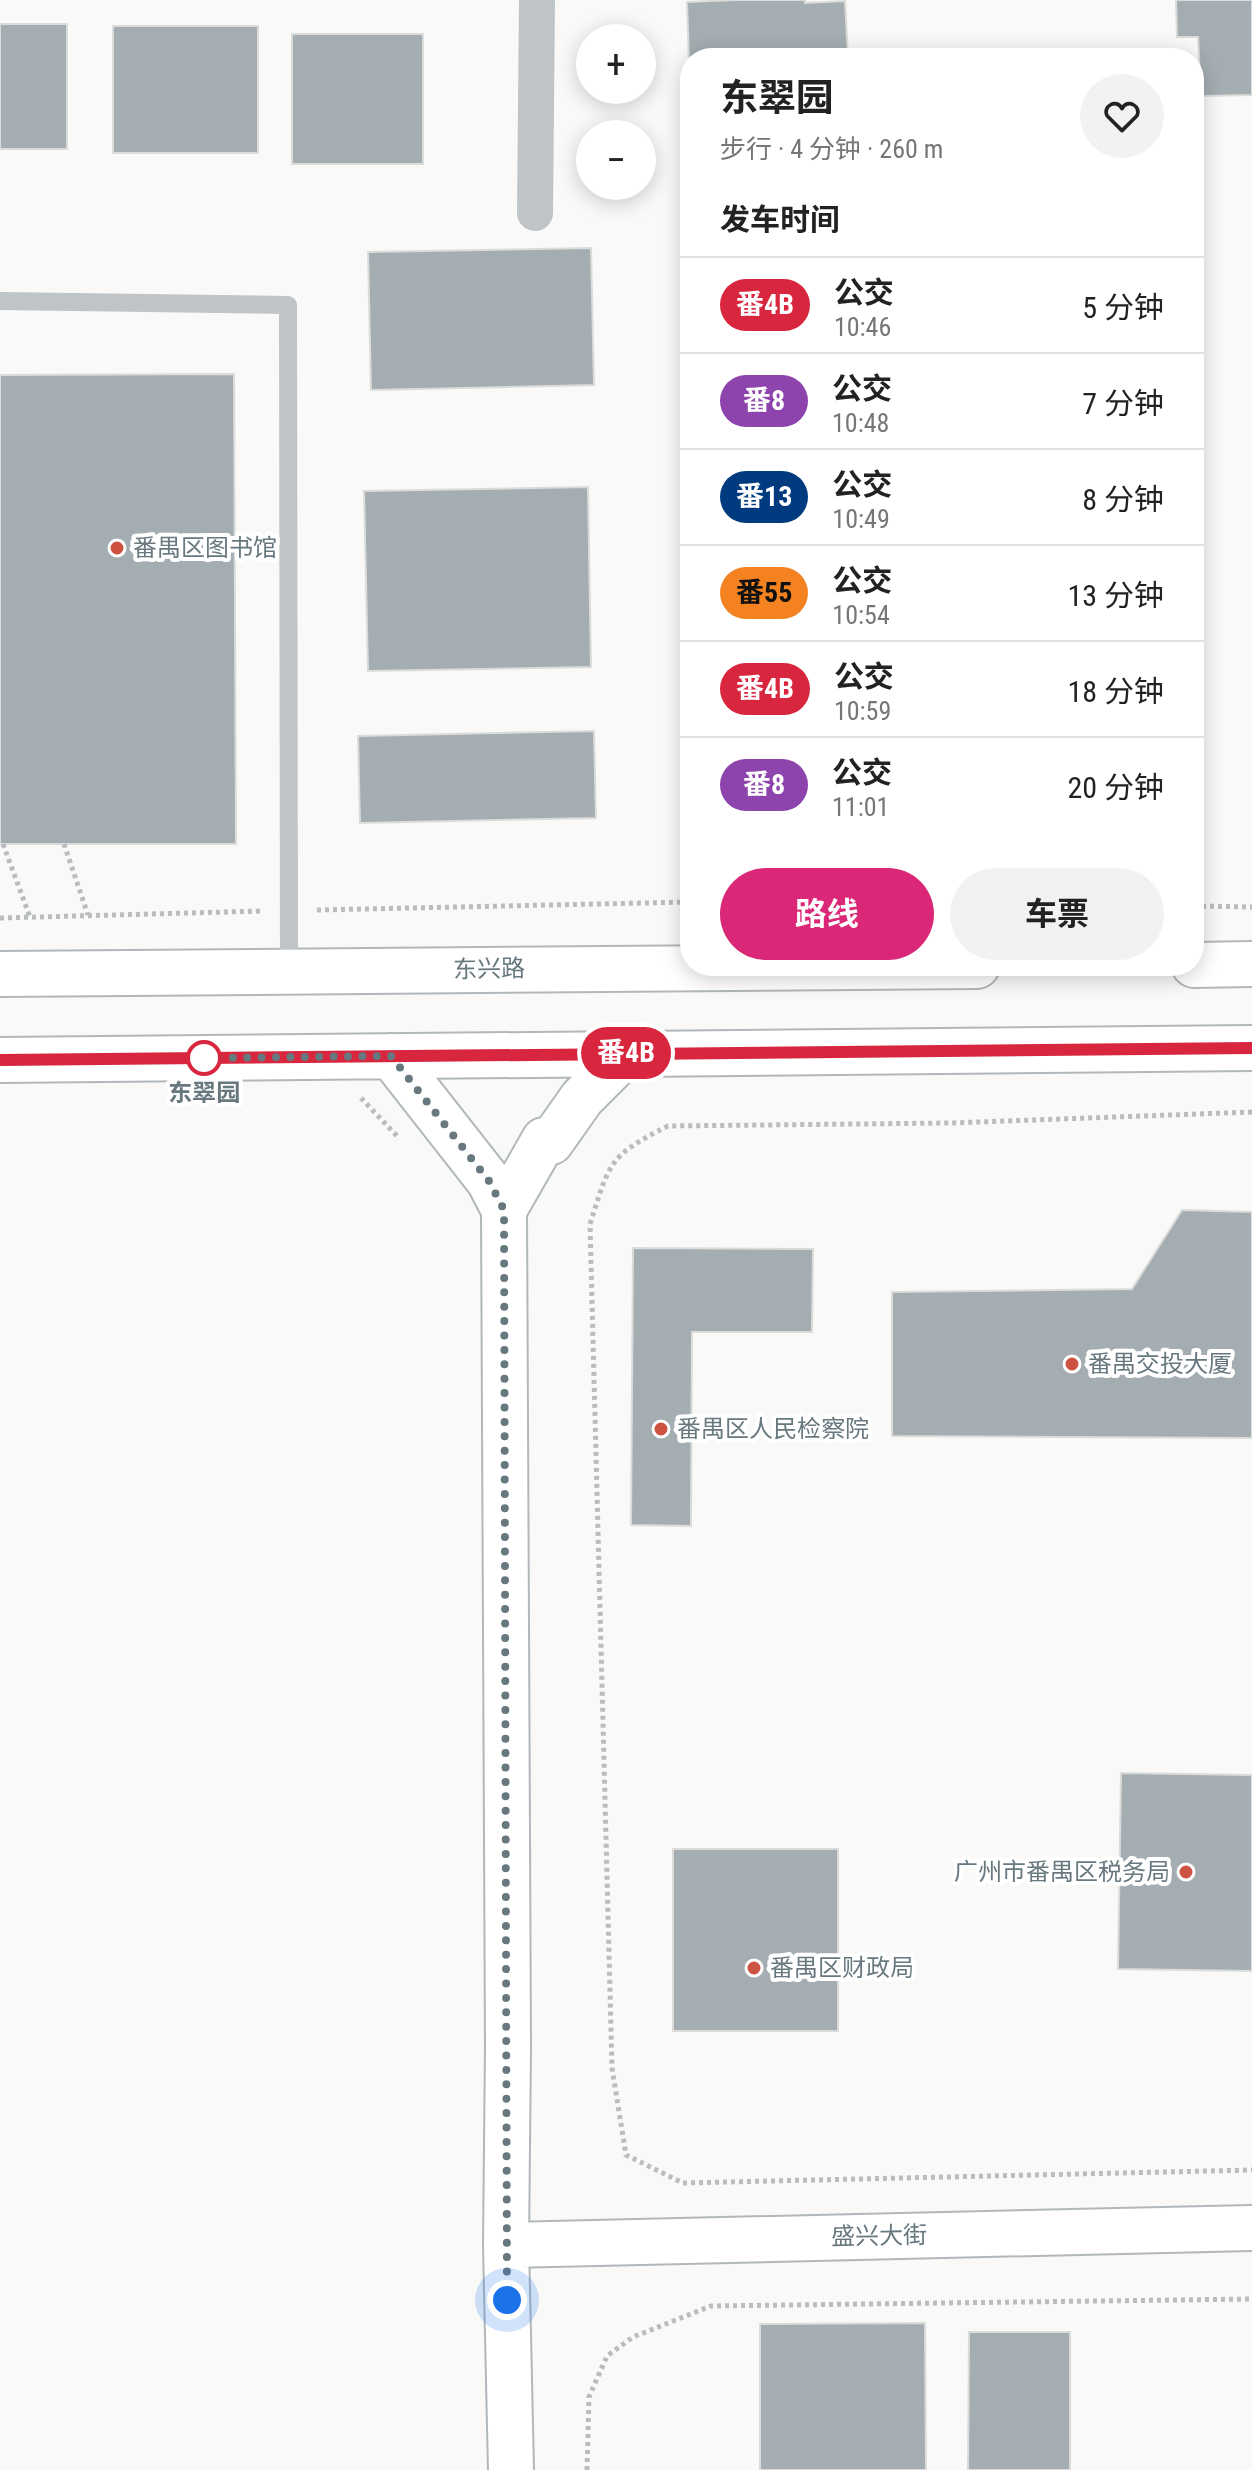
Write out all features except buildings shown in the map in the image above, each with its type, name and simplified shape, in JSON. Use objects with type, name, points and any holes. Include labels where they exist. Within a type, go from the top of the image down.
[{"type":"street","points":[[535,213],[537,0]]},
{"type":"street","points":[[1204,965],[1252,964]]},
{"type":"street","name":"东兴路","points":[[0,974],[680,968]]},
{"type":"street","points":[[0,1060],[1252,1048]]},
{"type":"street","points":[[504,1210],[544,1140],[551,1142],[582,1098],[627,1053]]},
{"type":"street","points":[[391,1056],[489,1181],[504,1210],[506,2245],[511,2470]]},
{"type":"street","name":"盛兴大街","points":[[506,2245],[1252,2228]]},
{"type":"lane","points":[[0,301],[288,305],[289,971]]},
{"type":"path","points":[[3,844],[30,917]]},
{"type":"path","points":[[64,844],[88,915]]},
{"type":"path","points":[[0,918],[680,902]]},
{"type":"path","points":[[1204,906],[1252,907]]},
{"type":"path","points":[[1252,1112],[951,1123],[668,1126],[630,1145],[608,1167],[590,1224],[612,2068],[626,2155],[683,2183],[1252,2170]]},
{"type":"path","points":[[587,2470],[589,2397],[607,2356],[633,2337],[711,2306],[1252,2299]]},
{"type":"bus line","name":"番4B","points":[[0,1060],[1252,1048]]},
{"type":"place","name":"番禺区图书馆","points":[[117,548]]},
{"type":"place","name":"东翠园","points":[[204,1058]]},
{"type":"place","name":"番禺交投大厦","points":[[1072,1364]]},
{"type":"place","name":"番禺区人民检察院","points":[[661,1429]]},
{"type":"place","name":"广州市番禺区税务局","points":[[1186,1872]]},
{"type":"place","name":"番禺区财政局","points":[[754,1968]]},
{"type":"route","points":[[204,1058],[391,1056],[489,1181],[504,1210],[507,2300]]}]
